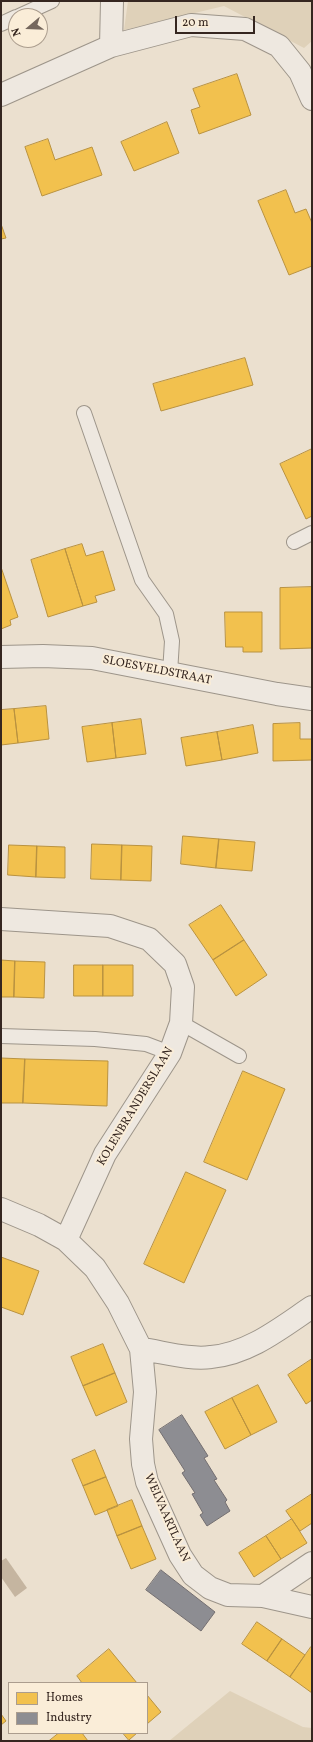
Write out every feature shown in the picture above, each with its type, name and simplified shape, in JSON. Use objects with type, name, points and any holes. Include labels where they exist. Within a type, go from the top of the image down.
[{"type":"street","points":[[111,46],[112,1]]},
{"type":"street","points":[[1,95],[111,46],[191,25],[245,29],[279,46],[300,72],[312,99]]},
{"type":"street","name":"SLOESVELDSTRAAT","points":[[1,657],[43,656],[92,658],[277,694],[312,699]]},
{"type":"street","name":"KOLENBRANDERSLAAN","points":[[1,919],[110,926],[149,939],[175,964],[183,987],[181,1023],[170,1053],[105,1154],[66,1240]]},
{"type":"street","name":"WELVAARTLAAN","points":[[1,1209],[39,1225],[66,1240],[95,1268],[118,1303],[141,1349],[145,1392],[141,1439],[143,1464],[147,1482],[180,1555],[194,1576],[210,1588],[228,1595],[263,1596],[312,1606]]},
{"type":"street","points":[[141,1349],[211,1358],[243,1349],[273,1333],[312,1307]]},
{"type":"street","points":[[263,1596],[312,1563]]},
{"type":"lane","points":[[37,8],[52,1]]},
{"type":"lane","points":[[84,413],[142,580],[166,614],[172,641],[170,673]]},
{"type":"lane","points":[[294,542],[312,533]]},
{"type":"lane","points":[[181,1023],[238,1056]]},
{"type":"lane","points":[[1,1036],[95,1039],[146,1044],[170,1053]]},
{"type":"shaded area","points":[[128,1],[312,1],[312,41],[304,48],[224,6],[124,30]]},
{"type":"shaded area","points":[[6,1558],[27,1588],[15,1597],[1,1577],[1,1561]]},
{"type":"shaded area","points":[[230,1691],[303,1727],[312,1728],[312,1741],[169,1741]]},
{"type":"building: Homes","points":[[237,74],[251,115],[199,134],[191,110],[200,107],[193,89]]},
{"type":"building: Homes","points":[[167,122],[179,153],[134,171],[121,142]]},
{"type":"building: Homes","points":[[48,139],[55,160],[92,147],[102,175],[42,196],[25,147]]},
{"type":"building: Homes","points":[[286,190],[295,213],[306,209],[312,223],[312,266],[289,275],[258,201]]},
{"type":"building: Homes","points":[[1,224],[6,238],[1,239]]},
{"type":"building: Homes","points":[[245,358],[253,385],[161,411],[153,384]]},
{"type":"building: Homes","points":[[312,449],[312,516],[306,519],[280,464]]},
{"type":"building: Homes","points":[[82,544],[86,556],[103,551],[115,590],[95,596],[97,602],[83,606],[65,549]]},
{"type":"building: Homes","points":[[65,549],[83,606],[48,617],[31,560]]},
{"type":"building: Homes","points":[[1,567],[18,617],[10,620],[11,625],[1,629]]},
{"type":"building: Homes","points":[[312,587],[312,648],[280,649],[280,588]]},
{"type":"building: Homes","points":[[225,612],[262,612],[262,652],[243,652],[243,647],[226,647]]},
{"type":"building: Homes","points":[[46,706],[49,739],[18,743],[14,709]]},
{"type":"building: Homes","points":[[14,709],[18,743],[1,745],[1,710]]},
{"type":"building: Homes","points":[[141,719],[146,754],[116,758],[112,723]]},
{"type":"building: Homes","points":[[112,723],[116,758],[87,762],[82,727]]},
{"type":"building: Homes","points":[[300,723],[300,739],[312,739],[312,760],[273,761],[273,724]]},
{"type":"building: Homes","points":[[253,725],[258,753],[222,760],[217,732]]},
{"type":"building: Homes","points":[[217,732],[222,760],[186,766],[181,738]]},
{"type":"building: Homes","points":[[183,836],[219,839],[216,868],[181,864]]},
{"type":"building: Homes","points":[[219,839],[255,842],[252,871],[216,868]]},
{"type":"building: Homes","points":[[92,844],[122,845],[121,880],[91,879]]},
{"type":"building: Homes","points":[[9,845],[37,846],[36,877],[8,875]]},
{"type":"building: Homes","points":[[122,845],[152,846],[151,881],[121,880]]},
{"type":"building: Homes","points":[[37,846],[65,847],[65,878],[36,877]]},
{"type":"building: Homes","points":[[221,905],[244,940],[213,960],[189,925]]},
{"type":"building: Homes","points":[[244,940],[267,975],[236,996],[213,960]]},
{"type":"building: Homes","points":[[1,960],[15,961],[14,997],[1,997]]},
{"type":"building: Homes","points":[[15,961],[45,962],[44,998],[14,997]]},
{"type":"building: Homes","points":[[74,965],[103,965],[103,996],[74,996]]},
{"type":"building: Homes","points":[[103,965],[133,965],[133,996],[103,996]]},
{"type":"building: Homes","points":[[1,1058],[25,1059],[23,1103],[1,1103]]},
{"type":"building: Homes","points":[[25,1059],[108,1061],[107,1106],[23,1103]]},
{"type":"building: Homes","points":[[243,1071],[285,1089],[247,1180],[204,1162]]},
{"type":"building: Homes","points":[[186,1172],[226,1190],[184,1283],[144,1264]]},
{"type":"building: Homes","points":[[1,1257],[39,1271],[23,1315],[1,1307]]},
{"type":"building: Homes","points":[[103,1344],[115,1373],[83,1386],[71,1357]]},
{"type":"building: Homes","points":[[312,1359],[312,1400],[306,1404],[288,1375]]},
{"type":"building: Homes","points":[[115,1373],[127,1402],[96,1416],[83,1386]]},
{"type":"building: Homes","points":[[258,1385],[277,1422],[251,1435],[232,1398]]},
{"type":"building: Homes","points":[[232,1398],[251,1435],[225,1449],[205,1412]]},
{"type":"building: Homes","points":[[95,1450],[106,1477],[83,1486],[72,1460]]},
{"type":"building: Homes","points":[[106,1477],[118,1506],[95,1515],[83,1486]]},
{"type":"building: Homes","points":[[312,1494],[312,1523],[300,1531],[286,1511]]},
{"type":"building: Homes","points":[[132,1500],[142,1526],[117,1536],[107,1510]]},
{"type":"building: Homes","points":[[292,1519],[307,1543],[281,1559],[266,1536]]},
{"type":"building: Homes","points":[[142,1526],[156,1559],[131,1569],[117,1536]]},
{"type":"building: Homes","points":[[266,1536],[281,1559],[254,1577],[239,1553]]},
{"type":"building: Homes","points":[[257,1622],[282,1639],[267,1661],[242,1644]]},
{"type":"building: Homes","points":[[282,1639],[305,1655],[290,1677],[267,1661]]},
{"type":"building: Homes","points":[[311,1647],[312,1648],[312,1693],[290,1677]]},
{"type":"building: Homes","points":[[109,1649],[136,1682],[81,1682],[77,1676]]},
{"type":"building: Homes","points":[[148,1696],[161,1712],[148,1723]]},
{"type":"building: Homes","points":[[1,1714],[6,1721],[1,1725]]},
{"type":"building: Homes","points":[[58,1734],[83,1734],[88,1741],[49,1741]]},
{"type":"building: Homes","points":[[124,1734],[136,1734],[129,1740]]},
{"type":"building: Industry","points":[[182,1415],[208,1456],[204,1458],[217,1479],[214,1480],[227,1500],[225,1502],[230,1511],[207,1526],[200,1515],[203,1513],[192,1494],[195,1493],[182,1473],[185,1471],[159,1430]]},
{"type":"building: Industry","points":[[161,1570],[215,1612],[201,1631],[146,1590]]}]
